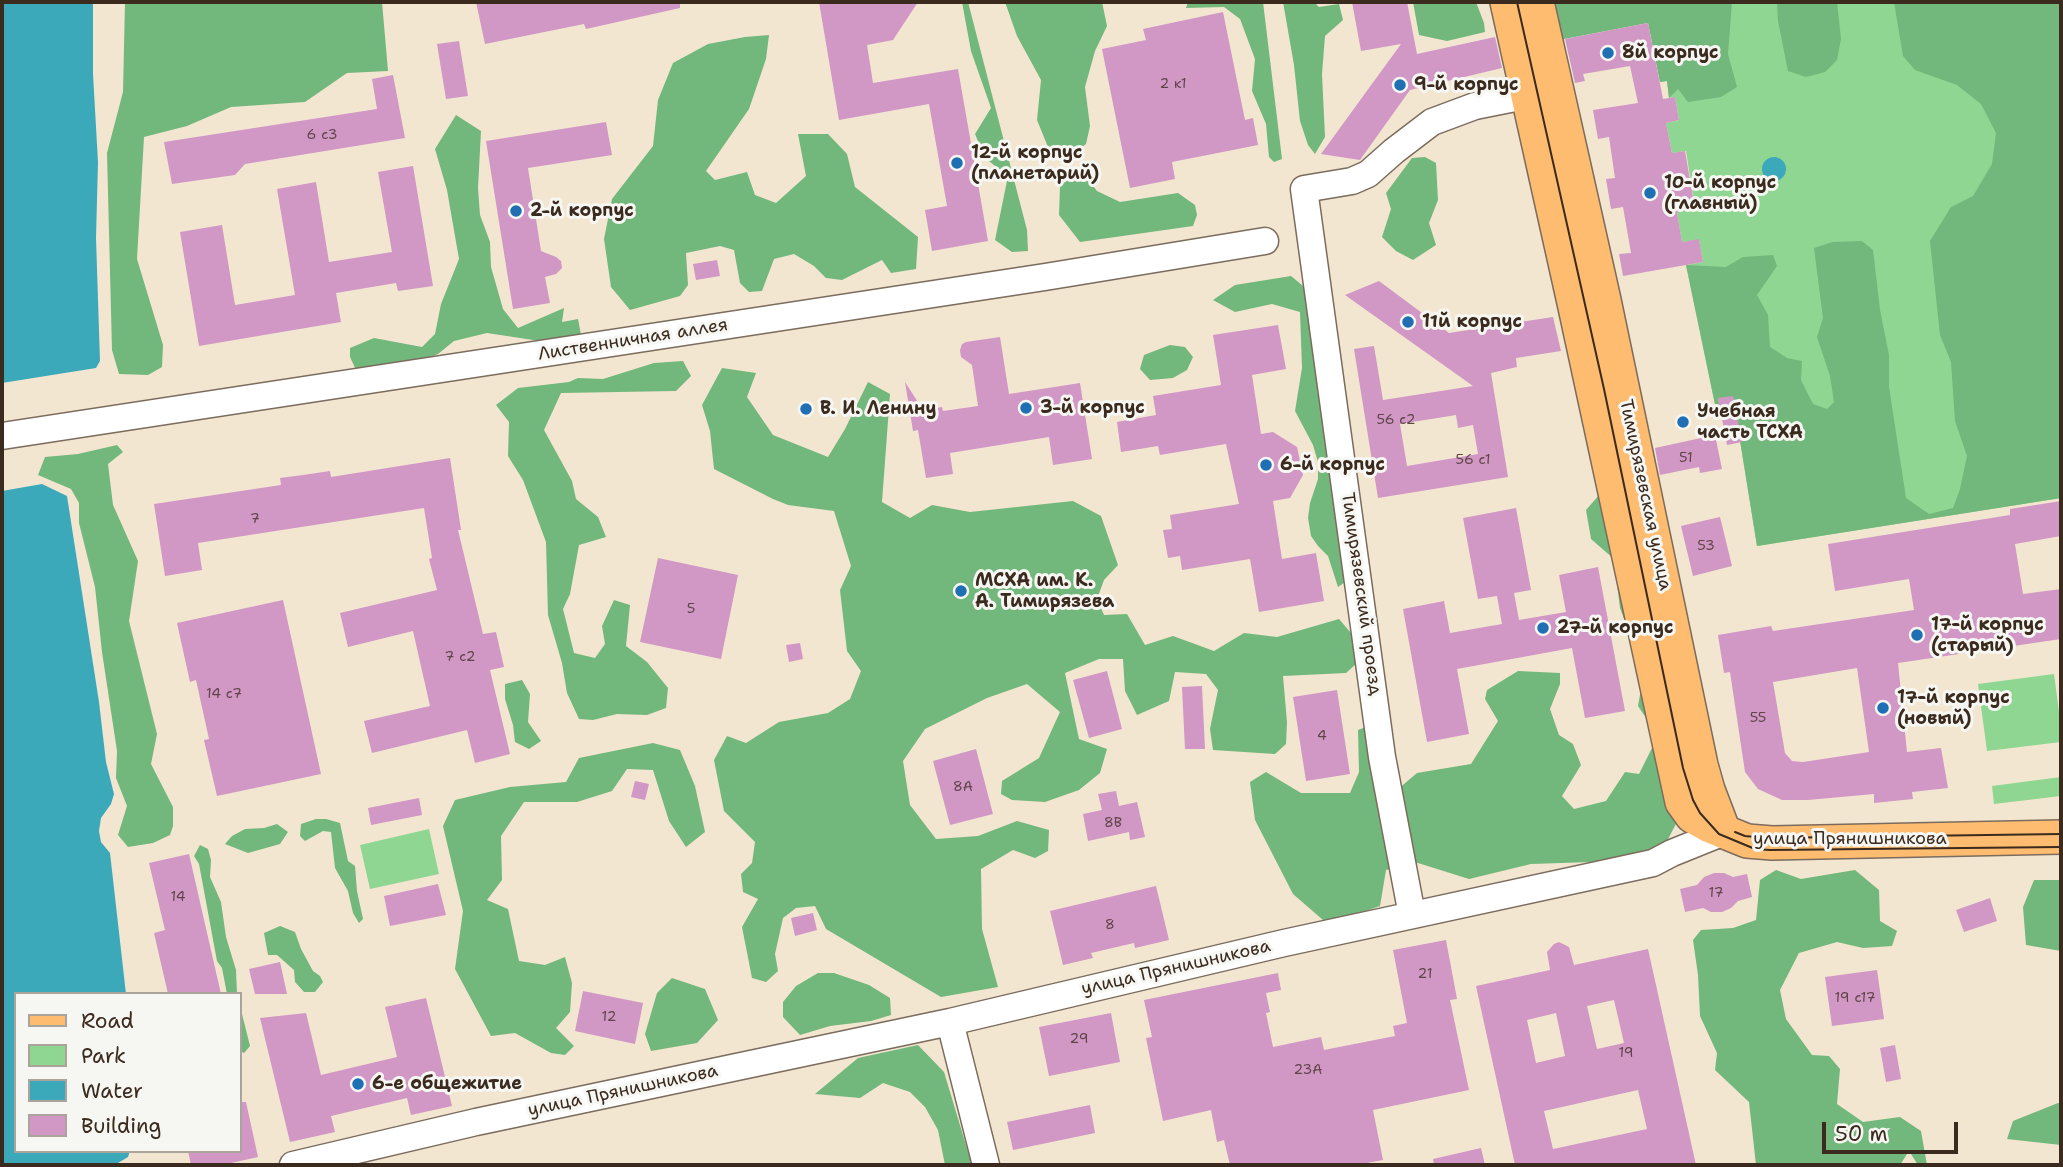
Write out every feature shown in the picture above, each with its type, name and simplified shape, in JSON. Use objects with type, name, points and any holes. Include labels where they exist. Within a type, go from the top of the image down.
[{"type":"main road","name":"Тимирязевская улица","points":[[1507,2],[1542,92],[1615,352],[1701,765],[1724,832]]},
{"type":"main road","name":"Тимирязевская улица","points":[[1537,2],[1542,92]]},
{"type":"main road","name":"улица Прянишникова","points":[[1724,832],[1747,841],[1772,843],[2061,837]]},
{"type":"street","name":"Тимирязевский проезд","points":[[1412,915],[1382,757],[1304,189],[1353,181],[1368,174],[1432,122],[1475,106],[1542,92]]},
{"type":"street","name":"Лиственничная аллея","points":[[2,436],[1265,241]]},
{"type":"street","name":"улица Прянишникова","points":[[293,1165],[476,1122],[950,1022],[1193,964],[1653,863],[1724,832]]},
{"type":"street","points":[[950,1022],[986,1165]]},
{"type":"green space","points":[[125,2],[382,2],[388,71],[347,73],[305,102],[231,107],[187,126],[144,137],[137,259],[163,345],[162,367],[148,375],[119,374],[112,350],[107,153],[123,92]]},
{"type":"green space","points":[[962,2],[968,2],[1027,230],[1028,251],[1012,252],[995,240],[1008,176],[985,158],[975,134],[991,108],[971,51]]},
{"type":"green space","points":[[1005,2],[1102,2],[1107,26],[1095,51],[1085,87],[1090,126],[1086,144],[1074,153],[1048,147],[1037,120],[1041,80],[1017,36]]},
{"type":"green space","points":[[1188,2],[1263,2],[1282,159],[1274,162],[1269,157],[1266,124],[1252,91],[1255,59],[1240,19],[1224,7],[1186,8]]},
{"type":"green space","points":[[1283,2],[1314,2],[1319,7],[1339,4],[1343,20],[1325,36],[1322,74],[1325,137],[1315,154],[1308,145],[1300,121]]},
{"type":"green space","points":[[1413,2],[1476,2],[1485,32],[1447,41],[1419,35]]},
{"type":"green space","points":[[1551,2],[2061,2],[2061,498],[1757,546],[1733,397],[1718,398],[1722,419],[1718,419],[1686,265],[1703,262],[1699,240],[1682,242],[1677,212],[1695,208],[1686,151],[1672,153],[1666,123],[1679,120],[1675,97],[1669,98],[1667,81],[1660,82],[1649,23]]},
{"type":"green space","points":[[1551,2],[1732,2],[1728,54],[1737,87],[1721,97],[1688,102],[1678,89],[1669,98],[1667,81],[1660,82],[1648,23],[1559,40]]},
{"type":"green space","points":[[1777,2],[1837,2],[1841,39],[1837,60],[1825,72],[1806,77],[1788,71]]},
{"type":"green space","points":[[1894,2],[2061,2],[2061,498],[1757,546],[1733,397],[1718,398],[1722,419],[1718,419],[1686,265],[1726,267],[1743,257],[1773,255],[1777,266],[1757,295],[1768,315],[1770,347],[1787,358],[1802,361],[1801,380],[1813,404],[1827,409],[1834,402],[1830,376],[1817,337],[1823,318],[1814,248],[1833,242],[1862,241],[1873,250],[1880,310],[1889,355],[1889,387],[1906,498],[1929,514],[1953,508],[1960,489],[1967,456],[1955,421],[1951,362],[1940,335],[1930,241],[1951,207],[1973,196],[1992,164],[1996,133],[1981,104],[1957,85],[1915,70],[1903,56]]},
{"type":"green space","points":[[769,35],[766,59],[749,109],[706,171],[715,180],[747,172],[755,195],[776,203],[806,176],[798,134],[828,134],[847,154],[855,187],[918,237],[916,269],[891,273],[882,260],[842,280],[826,278],[814,266],[794,254],[774,259],[762,291],[749,292],[740,283],[734,250],[720,246],[686,253],[688,285],[680,296],[630,310],[611,287],[604,239],[612,199],[653,146],[658,100],[673,63],[708,44]]},
{"type":"green space","points":[[456,115],[481,131],[478,188],[480,215],[490,242],[491,267],[503,309],[518,328],[564,308],[562,322],[578,319],[582,340],[553,343],[487,333],[454,341],[438,354],[399,370],[358,374],[350,357],[350,348],[374,338],[422,347],[435,334],[441,304],[459,259],[447,190],[435,149]]},
{"type":"green space","points":[[1425,157],[1436,163],[1438,200],[1429,223],[1436,245],[1413,260],[1396,251],[1382,237],[1391,209],[1386,193],[1412,158]]},
{"type":"green space","points":[[1085,176],[1097,191],[1120,202],[1178,193],[1195,205],[1197,215],[1193,226],[1080,242],[1059,215],[1060,186],[1072,177]]},
{"type":"green space","points":[[1291,276],[1308,290],[1318,331],[1317,391],[1332,436],[1348,580],[1338,587],[1328,556],[1311,536],[1308,518],[1318,479],[1318,462],[1313,445],[1295,411],[1302,368],[1300,312],[1272,304],[1235,312],[1213,300],[1235,285]]},
{"type":"green space","points":[[1170,345],[1185,347],[1193,357],[1187,370],[1173,378],[1150,380],[1140,369],[1144,355]]},
{"type":"green space","points":[[683,361],[691,376],[676,391],[561,393],[544,430],[572,481],[576,499],[598,517],[606,537],[579,545],[570,594],[563,609],[574,653],[595,658],[605,644],[602,626],[614,600],[630,605],[626,646],[647,662],[668,688],[666,708],[647,715],[617,714],[593,720],[579,719],[567,693],[562,663],[548,615],[546,542],[523,480],[508,456],[509,422],[496,405],[518,388],[569,382],[578,378],[603,379],[654,363]]},
{"type":"green space","points":[[722,368],[756,373],[747,397],[773,435],[828,457],[868,382],[890,394],[882,502],[910,518],[932,505],[970,512],[1073,501],[1101,516],[1118,565],[1104,580],[1097,599],[1104,615],[1127,614],[1145,645],[1173,636],[1214,651],[1244,633],[1277,637],[1339,619],[1357,640],[1356,664],[1346,673],[1283,676],[1286,744],[1275,754],[1213,750],[1210,729],[1218,690],[1206,674],[1175,672],[1169,701],[1137,715],[1125,691],[1123,659],[1099,659],[1065,673],[1079,739],[1107,749],[1100,773],[1079,790],[1045,802],[1012,800],[1001,794],[1002,781],[1039,758],[1060,712],[1027,684],[987,698],[925,729],[903,761],[910,805],[936,839],[978,836],[1017,821],[1049,830],[1048,851],[1035,858],[1013,850],[981,869],[982,929],[998,987],[941,997],[826,929],[815,906],[796,908],[783,918],[775,954],[778,971],[766,982],[752,978],[742,927],[758,899],[743,892],[741,874],[752,863],[755,842],[724,811],[714,760],[727,736],[746,743],[779,722],[828,713],[850,699],[861,671],[847,651],[840,590],[851,566],[834,511],[788,505],[714,469],[710,431],[702,405]]},
{"type":"green space","points":[[117,445],[123,452],[108,464],[113,505],[138,561],[129,621],[157,734],[151,764],[173,807],[170,835],[153,843],[128,847],[118,835],[127,806],[116,778],[117,751],[95,587],[79,523],[79,503],[71,489],[38,475],[45,457],[78,454]]},
{"type":"green space","points":[[1600,494],[1677,822],[1666,843],[1631,857],[1591,862],[1531,864],[1469,879],[1418,863],[1386,870],[1380,906],[1351,916],[1323,920],[1293,894],[1255,820],[1250,782],[1266,772],[1301,793],[1350,793],[1359,772],[1358,730],[1366,727],[1397,790],[1417,773],[1471,764],[1498,721],[1485,699],[1487,690],[1518,671],[1560,673],[1560,684],[1550,709],[1559,735],[1573,744],[1581,765],[1562,796],[1574,809],[1606,801],[1625,772],[1639,774],[1653,746],[1648,721],[1638,706],[1641,689],[1630,635],[1620,608],[1614,559],[1591,539],[1586,510]]},
{"type":"green space","points":[[2054,674],[2061,742],[1987,751],[1978,684]]},
{"type":"green space","points":[[522,680],[530,694],[528,722],[541,741],[529,749],[515,742],[505,699],[505,684]]},
{"type":"green space","points":[[653,743],[680,750],[695,786],[705,832],[686,847],[669,821],[653,770],[627,769],[612,791],[577,802],[524,802],[501,836],[502,880],[487,900],[508,909],[519,961],[545,965],[565,957],[572,983],[570,1012],[556,1028],[574,1046],[565,1055],[551,1053],[515,1033],[491,1036],[455,969],[463,911],[443,826],[455,800],[510,787],[566,782],[579,758]]},
{"type":"green space","points":[[2061,777],[2061,796],[1994,804],[1992,786]]},
{"type":"green space","points":[[316,819],[340,823],[348,861],[355,866],[363,919],[359,923],[353,913],[348,891],[335,868],[331,832],[323,831],[305,841],[300,836],[301,824]]},
{"type":"green space","points":[[277,824],[288,832],[280,844],[248,853],[225,844],[232,836],[245,829]]},
{"type":"green space","points":[[429,829],[439,874],[370,889],[360,845]]},
{"type":"green space","points":[[200,845],[208,849],[211,860],[210,877],[221,902],[226,937],[236,970],[237,992],[227,992],[222,968],[217,961],[199,864],[194,856]]},
{"type":"green space","points":[[1776,870],[1801,879],[1855,870],[1879,890],[1880,921],[1897,931],[1892,946],[1863,948],[1837,942],[1799,953],[1780,990],[1786,1019],[1812,1055],[1829,1056],[1840,1069],[1837,1104],[1863,1122],[1900,1117],[1921,1131],[1927,1165],[1918,1165],[1909,1151],[1900,1165],[1756,1165],[1749,1102],[1715,1070],[1717,1053],[1700,1016],[1693,940],[1701,930],[1733,928],[1756,920],[1760,880]]},
{"type":"green space","points":[[2034,880],[2061,880],[2061,951],[2026,945],[2023,907]]},
{"type":"green space","points":[[280,926],[295,932],[313,971],[320,976],[323,982],[315,992],[304,992],[295,982],[294,970],[277,955],[268,955],[264,933]]},
{"type":"green space","points":[[818,973],[834,973],[869,985],[890,998],[891,1015],[871,1021],[830,1026],[800,1035],[783,1017],[783,1002],[796,986]]},
{"type":"green space","points":[[672,978],[705,989],[718,1020],[697,1043],[651,1051],[645,1034],[657,993]]},
{"type":"green space","points":[[242,1014],[250,1046],[242,1052]]},
{"type":"green space","points":[[918,1045],[944,1072],[972,1165],[945,1165],[938,1130],[925,1107],[910,1092],[883,1083],[860,1098],[815,1094],[858,1058]]},
{"type":"green space","points":[[2061,1103],[2061,1145],[2007,1139],[2013,1121]]},
{"type":"water","points":[[2,2],[93,2],[100,361],[96,368],[2,383]]},
{"type":"water","points":[[1769,157],[1779,157],[1786,164],[1786,174],[1779,181],[1769,181],[1762,174],[1762,164]]},
{"type":"water","points":[[42,484],[67,496],[106,762],[114,794],[111,804],[101,818],[99,831],[101,842],[110,853],[126,992],[14,992],[14,1153],[129,1153],[128,1157],[118,1163],[2,1165],[2,491]]},
{"type":"building","points":[[476,2],[680,2],[680,8],[586,29],[584,24],[485,44]]},
{"type":"building","name":"12-й корпус (планетарий)","points":[[819,2],[918,2],[893,40],[867,45],[873,83],[958,69],[988,241],[932,251],[925,210],[947,206],[929,104],[839,120]]},
{"type":"building","name":"9-й корпус","points":[[1352,2],[1407,2],[1417,54],[1495,37],[1502,68],[1410,90],[1360,160],[1321,154],[1401,44],[1361,51]]},
{"type":"building","points":[[1223,12],[1245,120],[1253,118],[1258,145],[1172,162],[1175,179],[1130,188],[1102,49],[1146,40],[1143,29]]},
{"type":"building","name":"10-й корпус (главный)","points":[[1648,23],[1663,99],[1675,97],[1679,120],[1666,123],[1672,153],[1685,151],[1695,209],[1677,212],[1682,242],[1699,239],[1703,262],[1623,276],[1619,254],[1631,253],[1623,207],[1611,209],[1606,179],[1615,178],[1609,137],[1598,139],[1593,110],[1638,103],[1630,66],[1583,74],[1585,81],[1575,83],[1565,39]]},
{"type":"building","points":[[459,41],[468,96],[446,99],[437,44]]},
{"type":"building","points":[[393,75],[405,138],[245,164],[235,175],[172,184],[164,142],[377,109],[372,79]]},
{"type":"building","name":"2-й корпус","points":[[606,122],[612,155],[528,168],[541,251],[561,261],[562,268],[556,274],[545,277],[550,303],[513,309],[486,141]]},
{"type":"building","points":[[413,166],[433,286],[398,291],[396,283],[336,293],[341,322],[199,346],[180,232],[222,225],[235,305],[295,295],[277,189],[316,182],[329,262],[392,252],[378,172]]},
{"type":"building","points":[[717,260],[720,276],[696,280],[693,264]]},
{"type":"building","points":[[1379,281],[1449,333],[1553,317],[1561,351],[1516,358],[1517,367],[1491,373],[1508,477],[1378,498],[1354,349],[1374,346],[1383,400],[1473,386],[1345,295]],"holes":[[[1456,415],[1458,428],[1473,425],[1478,454],[1407,466],[1400,424]]]},
{"type":"building","name":"6-й корпус","points":[[1278,325],[1286,369],[1252,375],[1261,434],[1273,432],[1297,447],[1303,475],[1290,498],[1273,501],[1282,559],[1316,553],[1324,601],[1259,612],[1250,559],[1182,570],[1180,556],[1168,558],[1163,530],[1172,529],[1170,515],[1239,504],[1226,444],[1160,455],[1158,446],[1121,452],[1117,422],[1156,415],[1153,396],[1221,385],[1213,335]]},
{"type":"building","name":"3-й корпус","points":[[1000,337],[1009,394],[1080,383],[1092,459],[1053,465],[1049,437],[950,453],[953,474],[926,478],[918,430],[913,431],[905,382],[923,410],[942,407],[943,411],[978,406],[972,365],[961,357],[960,350],[966,342]]},
{"type":"building","points":[[1733,396],[1742,442],[1727,445],[1718,398]]},
{"type":"building","points":[[1715,435],[1722,469],[1700,473],[1699,467],[1660,475],[1655,448]]},
{"type":"building","points":[[450,458],[461,530],[458,530],[483,634],[496,632],[504,667],[490,670],[510,754],[475,763],[467,730],[372,753],[364,721],[430,706],[413,631],[348,647],[340,613],[437,590],[429,559],[432,558],[424,508],[198,543],[202,570],[165,576],[154,504],[281,485],[280,478],[330,471],[331,477]]},
{"type":"building","points":[[2061,501],[2061,536],[2015,544],[2023,594],[2061,589],[2061,639],[1898,663],[1907,752],[1941,748],[1948,788],[1912,792],[1913,799],[1874,803],[1874,794],[1782,800],[1758,789],[1745,772],[1730,672],[1724,673],[1718,635],[1771,626],[1773,631],[1914,610],[1909,579],[1835,591],[1828,544],[2010,515],[2010,509]],"holes":[[[1857,668],[1869,752],[1803,762],[1792,761],[1785,753],[1773,682]]]},
{"type":"building","name":"27-й корпус","points":[[1516,508],[1531,590],[1514,593],[1519,620],[1566,612],[1559,575],[1598,567],[1625,711],[1585,718],[1572,648],[1457,669],[1469,734],[1427,742],[1403,609],[1444,601],[1450,633],[1502,624],[1497,596],[1478,599],[1463,518]]},
{"type":"building","points":[[1720,517],[1732,566],[1693,576],[1681,526]]},
{"type":"building","points":[[658,558],[738,575],[721,659],[640,642]]},
{"type":"building","points":[[283,600],[321,774],[217,796],[204,740],[209,739],[196,680],[190,682],[177,623]]},
{"type":"building","points":[[800,643],[803,659],[789,662],[786,645]]},
{"type":"building","points":[[1107,671],[1122,729],[1089,738],[1073,680]]},
{"type":"building","points":[[1202,686],[1205,749],[1185,749],[1182,687]]},
{"type":"building","points":[[1337,690],[1350,774],[1306,781],[1293,697]]},
{"type":"building","points":[[976,749],[993,814],[950,825],[933,761]]},
{"type":"building","points":[[635,781],[649,784],[645,800],[631,797]]},
{"type":"building","points":[[1116,791],[1119,806],[1137,802],[1145,837],[1130,840],[1129,832],[1088,841],[1083,814],[1102,810],[1098,794]]},
{"type":"building","points":[[419,798],[422,815],[371,825],[368,808]]},
{"type":"building","points":[[189,854],[221,992],[168,992],[154,933],[165,930],[149,863]]},
{"type":"building","points":[[1714,873],[1733,877],[1747,874],[1752,897],[1738,901],[1722,912],[1711,912],[1703,908],[1685,912],[1680,889],[1697,885],[1704,877]]},
{"type":"building","points":[[438,884],[446,915],[390,926],[384,896]]},
{"type":"building","points":[[1156,886],[1169,940],[1135,948],[1134,943],[1091,953],[1093,958],[1063,965],[1050,911]]},
{"type":"building","points":[[1990,898],[1997,921],[1964,932],[1956,910]]},
{"type":"building","points":[[813,913],[817,930],[795,936],[791,918]]},
{"type":"building","points":[[1446,940],[1457,999],[1450,1000],[1469,1090],[1373,1110],[1383,1160],[1356,1165],[1230,1165],[1224,1140],[1217,1142],[1211,1110],[1163,1121],[1146,1038],[1152,1037],[1144,1000],[1278,973],[1281,990],[1266,993],[1270,1012],[1266,1013],[1273,1047],[1321,1037],[1324,1050],[1395,1036],[1393,1026],[1407,1023],[1393,950]]},
{"type":"building","points":[[1559,942],[1569,947],[1574,965],[1648,949],[1696,1165],[1515,1165],[1476,986],[1550,970],[1547,952]],"holes":[[[1614,1000],[1624,1043],[1597,1049],[1587,1006]],[[1556,1013],[1565,1056],[1536,1063],[1527,1020]],[[1638,1090],[1647,1129],[1553,1149],[1544,1111]]]},
{"type":"building","points":[[280,962],[287,994],[255,994],[249,969]]},
{"type":"building","points":[[1877,970],[1884,1019],[1832,1026],[1825,977]]},
{"type":"building","points":[[583,991],[643,1003],[635,1044],[575,1031]]},
{"type":"building","points":[[426,998],[452,1106],[411,1115],[407,1098],[331,1116],[335,1132],[290,1142],[260,1018],[306,1013],[321,1075],[397,1057],[385,1007]]},
{"type":"building","points":[[1111,1013],[1120,1062],[1049,1076],[1039,1027]]},
{"type":"building","points":[[1895,1045],[1901,1079],[1886,1082],[1880,1048]]},
{"type":"building","points":[[242,1102],[246,1102],[258,1157],[222,1165],[191,1165],[188,1153],[242,1153]]},
{"type":"building","points":[[1090,1105],[1095,1133],[1013,1150],[1007,1122]]},
{"type":"building","points":[[1481,1148],[1485,1165],[1434,1165],[1433,1159]]},
{"type":"tram line","points":[[1517,2],[1604,389],[1683,768],[1700,813],[1719,834],[1755,849],[2061,847]]},
{"type":"tram line","points":[[1735,832],[1766,838],[2061,834]]},
{"type":"place","name":"8й корпус","points":[[1608,53]]},
{"type":"place","name":"9-й корпус","points":[[1400,85]]},
{"type":"place","name":"12-й корпус (планетарий)","points":[[957,163]]},
{"type":"place","name":"10-й корпус (главный)","points":[[1650,193]]},
{"type":"place","name":"2-й корпус","points":[[516,211]]},
{"type":"place","name":"11й корпус","points":[[1408,322]]},
{"type":"place","name":"3-й корпус","points":[[1026,408]]},
{"type":"place","name":"В. И. Ленину","points":[[806,409]]},
{"type":"place","name":"Учебная часть ТСХА","points":[[1683,422]]},
{"type":"place","name":"6-й корпус","points":[[1266,465]]},
{"type":"place","name":"МСХА им. К. А. Тимирязева","points":[[961,591]]},
{"type":"place","name":"27-й корпус","points":[[1543,628]]},
{"type":"place","name":"17-й корпус (старый)","points":[[1917,635]]},
{"type":"place","name":"17-й корпус (новый)","points":[[1883,708]]},
{"type":"place","name":"6-е общежитие","points":[[358,1084]]}]
